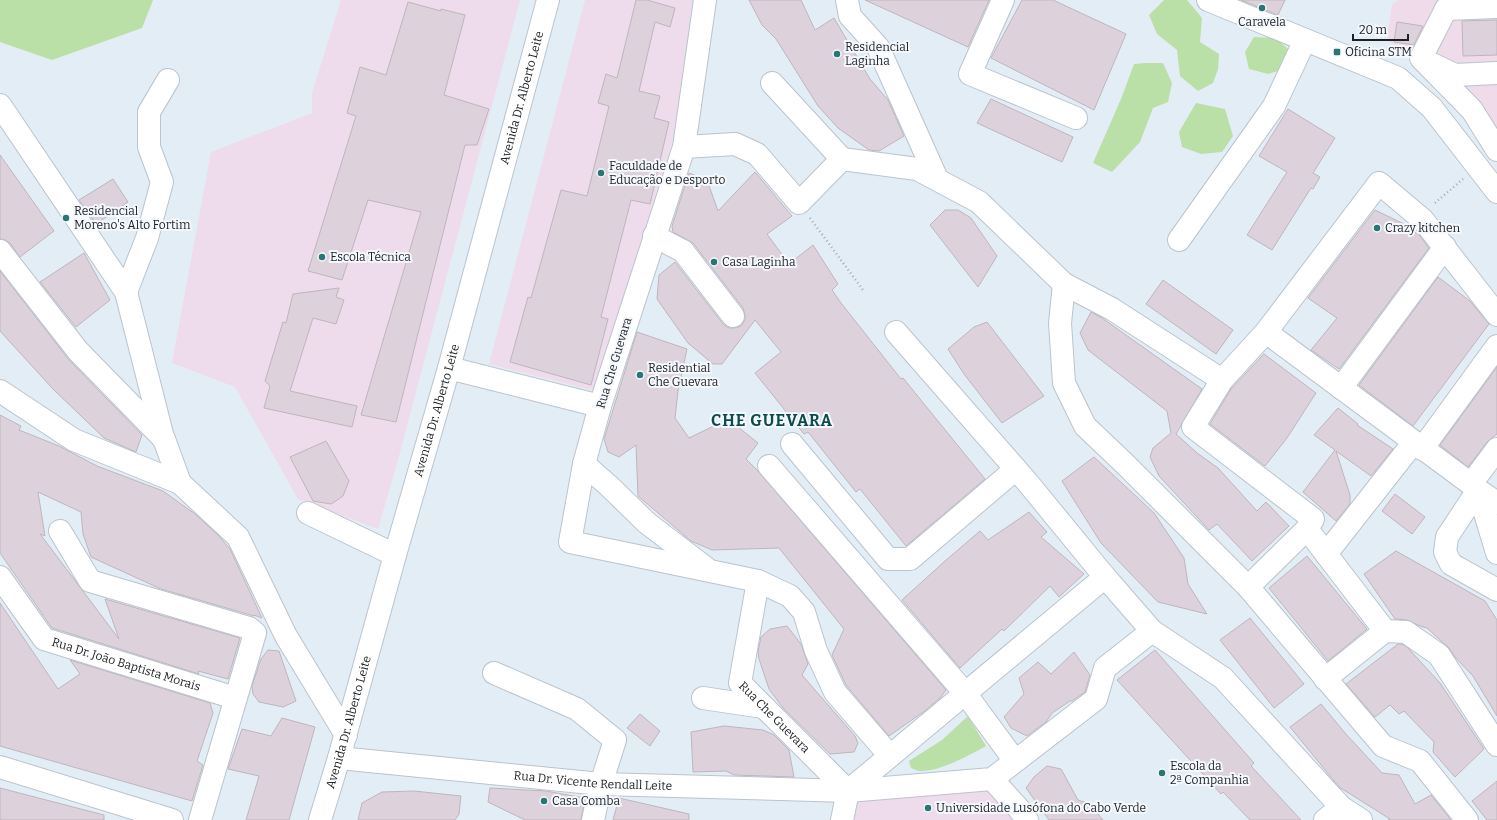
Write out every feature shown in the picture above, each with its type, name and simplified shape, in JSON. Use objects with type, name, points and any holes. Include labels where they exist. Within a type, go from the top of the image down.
[{"type":"street","name":"Avenida Dr. Alberto Leite","points":[[320,820],[346,735],[395,555],[449,368],[548,0]]},
{"type":"street","name":"Rua Che Guevara","points":[[705,0],[684,146],[600,406],[584,464],[570,542],[758,581],[790,596],[804,612],[816,651],[835,692],[890,756]]},
{"type":"street","points":[[847,0],[850,16],[878,46],[937,179]]},
{"type":"street","points":[[1003,0],[970,74],[1076,118]]},
{"type":"street","points":[[1208,0],[1398,78],[1432,108],[1497,192]]},
{"type":"street","points":[[1398,78],[1421,58],[1450,5],[1497,7]]},
{"type":"street","points":[[1179,240],[1274,106],[1305,40]]},
{"type":"street","points":[[1421,58],[1455,75],[1497,73]]},
{"type":"street","points":[[1421,58],[1472,110],[1497,150]]},
{"type":"street","points":[[126,292],[147,238],[162,182],[149,147],[149,112],[168,80]]},
{"type":"street","points":[[772,83],[842,159],[917,169],[979,202],[1064,284],[1112,309],[1222,380]]},
{"type":"street","points":[[0,105],[126,292],[164,439],[180,483]]},
{"type":"street","points":[[684,146],[735,144],[757,154],[799,204],[842,159]]},
{"type":"street","points":[[1248,587],[1307,529],[1313,520],[1193,427],[1222,380],[1266,332],[1379,183],[1424,220],[1497,315]]},
{"type":"street","points":[[654,236],[683,250],[733,316]]},
{"type":"street","points":[[1341,388],[1445,247]]},
{"type":"street","points":[[0,251],[78,350],[164,439]]},
{"type":"street","points":[[1064,284],[1060,323],[1064,383],[1085,426],[1248,587],[1383,746],[1420,761],[1467,820]]},
{"type":"street","points":[[896,332],[1022,476],[1105,577],[1152,631],[1223,678],[1333,813],[1361,820]]},
{"type":"street","points":[[1266,332],[1497,503]]},
{"type":"street","points":[[1326,554],[1418,446],[1497,346]]},
{"type":"street","points":[[449,368],[600,406]]},
{"type":"street","points":[[0,391],[74,440],[180,483],[238,537],[286,636],[346,735]]},
{"type":"street","points":[[792,444],[888,559],[910,559],[1022,476]]},
{"type":"street","points":[[1497,449],[1474,487],[1447,537],[1445,552],[1451,564],[1497,590]]},
{"type":"street","points":[[584,464],[647,523],[710,571]]},
{"type":"street","points":[[769,466],[965,693],[1016,761]]},
{"type":"street","points":[[1474,487],[1497,554]]},
{"type":"street","points":[[308,513],[395,555]]},
{"type":"street","points":[[1307,529],[1385,631]]},
{"type":"street","points":[[60,531],[90,581],[249,628],[255,633],[200,820]]},
{"type":"street","name":"Rua Dr. João Baptista Morais","points":[[0,577],[44,639],[235,698]]},
{"type":"street","points":[[842,820],[848,791],[1105,577]]},
{"type":"street","name":"Rua Che Guevara","points":[[758,581],[740,683],[848,791]]},
{"type":"street","points":[[1021,816],[992,779],[1096,699],[1105,668],[1152,631]]},
{"type":"street","points":[[1325,679],[1385,631],[1406,632],[1439,655],[1497,745]]},
{"type":"street","points":[[494,673],[577,709],[615,740],[601,784],[593,820]]},
{"type":"street","points":[[704,698],[763,707]]},
{"type":"street","name":"Rua Dr. Vicente Rendall Leite","points":[[339,758],[601,784],[848,791],[992,779]]},
{"type":"street","points":[[0,767],[172,820]]},
{"type":"path","points":[[1442,196],[1467,177]]},
{"type":"path","points":[[799,204],[863,290]]},
{"type":"shaded area","name":"Escola Técnica","points":[[341,0],[520,0],[399,456],[378,529],[298,499],[235,387],[172,363],[211,152],[312,113],[312,93]]},
{"type":"shaded area","name":"Faculdade de Educação e Desporto","points":[[585,0],[693,0],[678,123],[595,391],[489,364]]},
{"type":"shaded area","points":[[1399,0],[1497,0],[1497,142],[1476,109],[1387,40],[1392,4]]},
{"type":"shaded area","name":"Universidade Lusófona do Cabo Verde","points":[[989,787],[1014,820],[848,820],[852,796]]},
{"type":"green space","points":[[0,0],[153,0],[142,28],[52,60],[0,42]]},
{"type":"green space","points":[[1164,0],[1187,0],[1202,18],[1200,42],[1219,54],[1218,69],[1213,83],[1198,91],[1180,76],[1177,50],[1157,34],[1149,15]]},
{"type":"green space","points":[[1254,37],[1275,38],[1291,51],[1281,70],[1268,74],[1249,69],[1245,52]]},
{"type":"green space","points":[[1163,63],[1172,83],[1168,102],[1153,108],[1140,142],[1112,172],[1093,163],[1121,99],[1134,64]]},
{"type":"green space","points":[[1196,103],[1225,109],[1233,136],[1222,152],[1201,154],[1182,147],[1179,132]]},
{"type":"green space","points":[[968,716],[986,746],[972,754],[936,769],[920,771],[911,768],[909,761],[942,740]]},
{"type":"building","points":[[636,0],[647,0],[675,8],[670,27],[655,22],[639,91],[660,96],[654,118],[669,122],[650,204],[631,200],[601,317],[608,319],[591,385],[510,362],[528,297],[531,298],[561,190],[587,196],[609,106],[598,103],[606,74],[617,78]]},
{"type":"building","points":[[749,0],[801,0],[815,30],[834,18],[870,79],[888,100],[904,136],[879,151],[869,150],[838,128],[818,106],[776,39],[762,25]]},
{"type":"building","points":[[865,0],[989,0],[968,47]]},
{"type":"building","points":[[1022,0],[1053,0],[1126,34],[1094,110],[991,58]]},
{"type":"building","points":[[1241,0],[1285,0],[1278,15]]},
{"type":"building","points":[[408,2],[441,11],[441,9],[465,15],[444,95],[489,109],[477,145],[465,145],[396,422],[361,415],[421,212],[368,200],[342,280],[308,271],[356,116],[347,113],[360,67],[386,75]]},
{"type":"building","points":[[1497,20],[1497,55],[1463,56],[1462,21]]},
{"type":"building","points":[[1397,22],[1423,26],[1414,45],[1394,42]]},
{"type":"building","points":[[991,99],[1073,137],[1062,162],[977,123]]},
{"type":"building","points":[[1288,109],[1335,138],[1313,173],[1320,177],[1313,189],[1311,188],[1272,250],[1247,235],[1287,172],[1259,156]]},
{"type":"building","points":[[0,155],[54,231],[20,257],[10,243],[0,239]]},
{"type":"building","points":[[755,172],[792,216],[767,234],[789,264],[813,245],[838,284],[832,290],[841,303],[901,379],[903,378],[985,479],[906,546],[860,489],[856,492],[808,432],[804,434],[755,373],[781,352],[755,320],[722,364],[713,364],[688,343],[657,299],[659,275],[675,262],[723,324],[729,328],[741,326],[745,320],[743,308],[693,243],[673,232],[672,226],[689,173],[707,180],[718,211]]},
{"type":"building","points":[[113,179],[128,202],[96,224],[79,200]]},
{"type":"building","points":[[945,210],[958,210],[971,218],[997,256],[978,287],[930,225]]},
{"type":"building","points":[[1375,210],[1404,224],[1420,236],[1429,248],[1339,369],[1311,350],[1337,318],[1308,298]]},
{"type":"building","points":[[84,253],[110,300],[76,327],[40,282]]},
{"type":"building","points":[[0,271],[69,360],[142,435],[136,452],[104,438],[53,389],[0,331]]},
{"type":"building","points":[[1438,277],[1470,301],[1489,324],[1413,426],[1359,385]]},
{"type":"building","points":[[1163,280],[1233,330],[1216,354],[1146,304]]},
{"type":"building","points":[[339,288],[336,297],[344,300],[336,324],[313,318],[290,391],[357,406],[352,427],[264,408],[270,386],[265,381],[283,322],[286,323],[293,294]]},
{"type":"building","points":[[1091,312],[1102,318],[1202,389],[1176,434],[1197,453],[1218,468],[1257,511],[1266,502],[1289,526],[1252,561],[1217,524],[1209,530],[1159,476],[1150,457],[1153,448],[1171,433],[1167,411],[1088,350],[1080,333]]},
{"type":"building","points":[[987,322],[1044,396],[1002,423],[964,374],[948,349],[974,327]]},
{"type":"building","points":[[637,332],[687,349],[678,391],[675,418],[689,438],[728,419],[758,443],[746,459],[758,471],[946,690],[941,697],[926,710],[889,736],[846,685],[832,655],[844,629],[779,548],[712,550],[691,541],[638,496],[636,445],[619,457],[608,452],[604,439]]},
{"type":"building","points":[[1264,354],[1316,393],[1287,438],[1265,466],[1210,424],[1231,389]]},
{"type":"building","points":[[1497,367],[1497,434],[1487,442],[1468,467],[1440,445]]},
{"type":"building","points":[[1338,408],[1358,424],[1357,425],[1393,449],[1371,476],[1336,451],[1350,495],[1350,504],[1336,521],[1303,492],[1335,450],[1314,435]]},
{"type":"building","points":[[0,415],[21,426],[19,430],[59,446],[97,466],[163,491],[195,514],[218,535],[230,549],[262,618],[161,589],[91,557],[83,534],[81,512],[38,492],[45,536],[40,534],[119,639],[105,599],[240,638],[228,679],[198,671],[199,674],[52,628],[0,553]]},
{"type":"building","points":[[326,441],[349,481],[343,496],[331,504],[313,501],[290,457]]},
{"type":"building","points":[[1094,457],[1154,513],[1184,558],[1188,584],[1207,614],[1158,602],[1101,543],[1062,481]]},
{"type":"building","points":[[1395,494],[1425,517],[1412,534],[1382,511]]},
{"type":"building","points":[[1029,512],[1047,532],[1041,537],[1084,574],[1059,597],[1050,586],[1004,631],[1002,629],[960,668],[902,600],[980,531],[988,540]]},
{"type":"building","points":[[1396,551],[1485,601],[1497,620],[1497,716],[1473,676],[1455,657],[1449,648],[1427,628],[1407,620],[1395,619],[1364,574]]},
{"type":"building","points":[[1307,556],[1367,629],[1328,661],[1269,588]]},
{"type":"building","points":[[0,603],[58,689],[80,674],[70,660],[210,703],[213,713],[197,761],[203,765],[192,801],[0,746]]},
{"type":"building","points":[[1250,618],[1304,684],[1274,708],[1220,640]]},
{"type":"building","points":[[787,626],[801,644],[808,664],[802,675],[855,736],[858,743],[854,752],[830,754],[783,708],[769,689],[759,659],[758,652],[761,637],[770,629]]},
{"type":"building","points":[[1398,644],[1402,644],[1408,648],[1440,683],[1484,749],[1455,777],[1433,752],[1434,742],[1404,711],[1399,714],[1390,705],[1375,717],[1346,684]]},
{"type":"building","points":[[268,650],[279,651],[296,701],[283,707],[259,702],[253,694],[252,686],[261,659]]},
{"type":"building","points":[[1155,650],[1254,763],[1251,766],[1301,820],[1250,820],[1223,792],[1221,794],[1117,680]]},
{"type":"building","points":[[1074,652],[1090,675],[1085,692],[1052,713],[1046,722],[1027,736],[1011,728],[1004,717],[1024,694],[1019,678],[1038,662],[1051,674]]},
{"type":"building","points":[[1321,704],[1345,733],[1382,773],[1399,775],[1415,804],[1431,795],[1451,820],[1388,820],[1390,819],[1339,787],[1290,727]]},
{"type":"building","points":[[640,714],[660,731],[650,746],[627,728]]},
{"type":"building","points":[[282,718],[315,727],[289,820],[246,820],[259,776],[228,769],[242,729],[271,736]]},
{"type":"building","points":[[724,726],[763,730],[774,735],[789,750],[794,777],[734,775],[726,771],[693,772],[691,732]]},
{"type":"building","points":[[1047,766],[1061,769],[1078,800],[1090,804],[1103,820],[1049,820],[1026,788],[1034,777]]},
{"type":"building","points":[[1497,781],[1497,820],[1487,820],[1472,801]]},
{"type":"building","points":[[0,788],[104,815],[104,820],[0,820]]},
{"type":"building","points":[[490,788],[546,791],[585,798],[581,820],[525,820],[488,802]]},
{"type":"building","points":[[414,791],[461,796],[459,814],[455,820],[358,820],[362,803],[382,792]]},
{"type":"building","points":[[619,798],[689,814],[689,820],[613,820]]},
{"type":"place","name":"Caravela","points":[[1262,8]]},
{"type":"place","name":"Oficina STM","points":[[1337,52]]},
{"type":"place","name":"Residencial Laginha","points":[[837,54]]},
{"type":"place","name":"Faculdade de Educação e Desporto","points":[[601,173]]},
{"type":"place","name":"Residencial Moreno's Alto Fortim","points":[[66,218]]},
{"type":"place","name":"Crazy kitchen","points":[[1377,228]]},
{"type":"place","name":"Escola Técnica","points":[[322,257]]},
{"type":"place","name":"Casa Laginha","points":[[714,262]]},
{"type":"place","name":"Residential Che Guevara","points":[[640,375]]},
{"type":"place","name":"Escola da 2ª Companhia","points":[[1162,773]]},
{"type":"place","name":"Casa Comba","points":[[544,801]]},
{"type":"place","name":"Universidade Lusófona do Cabo Verde","points":[[928,808]]},
{"type":"district","name":"CHE GUEVARA","points":[[772,420]]}]
